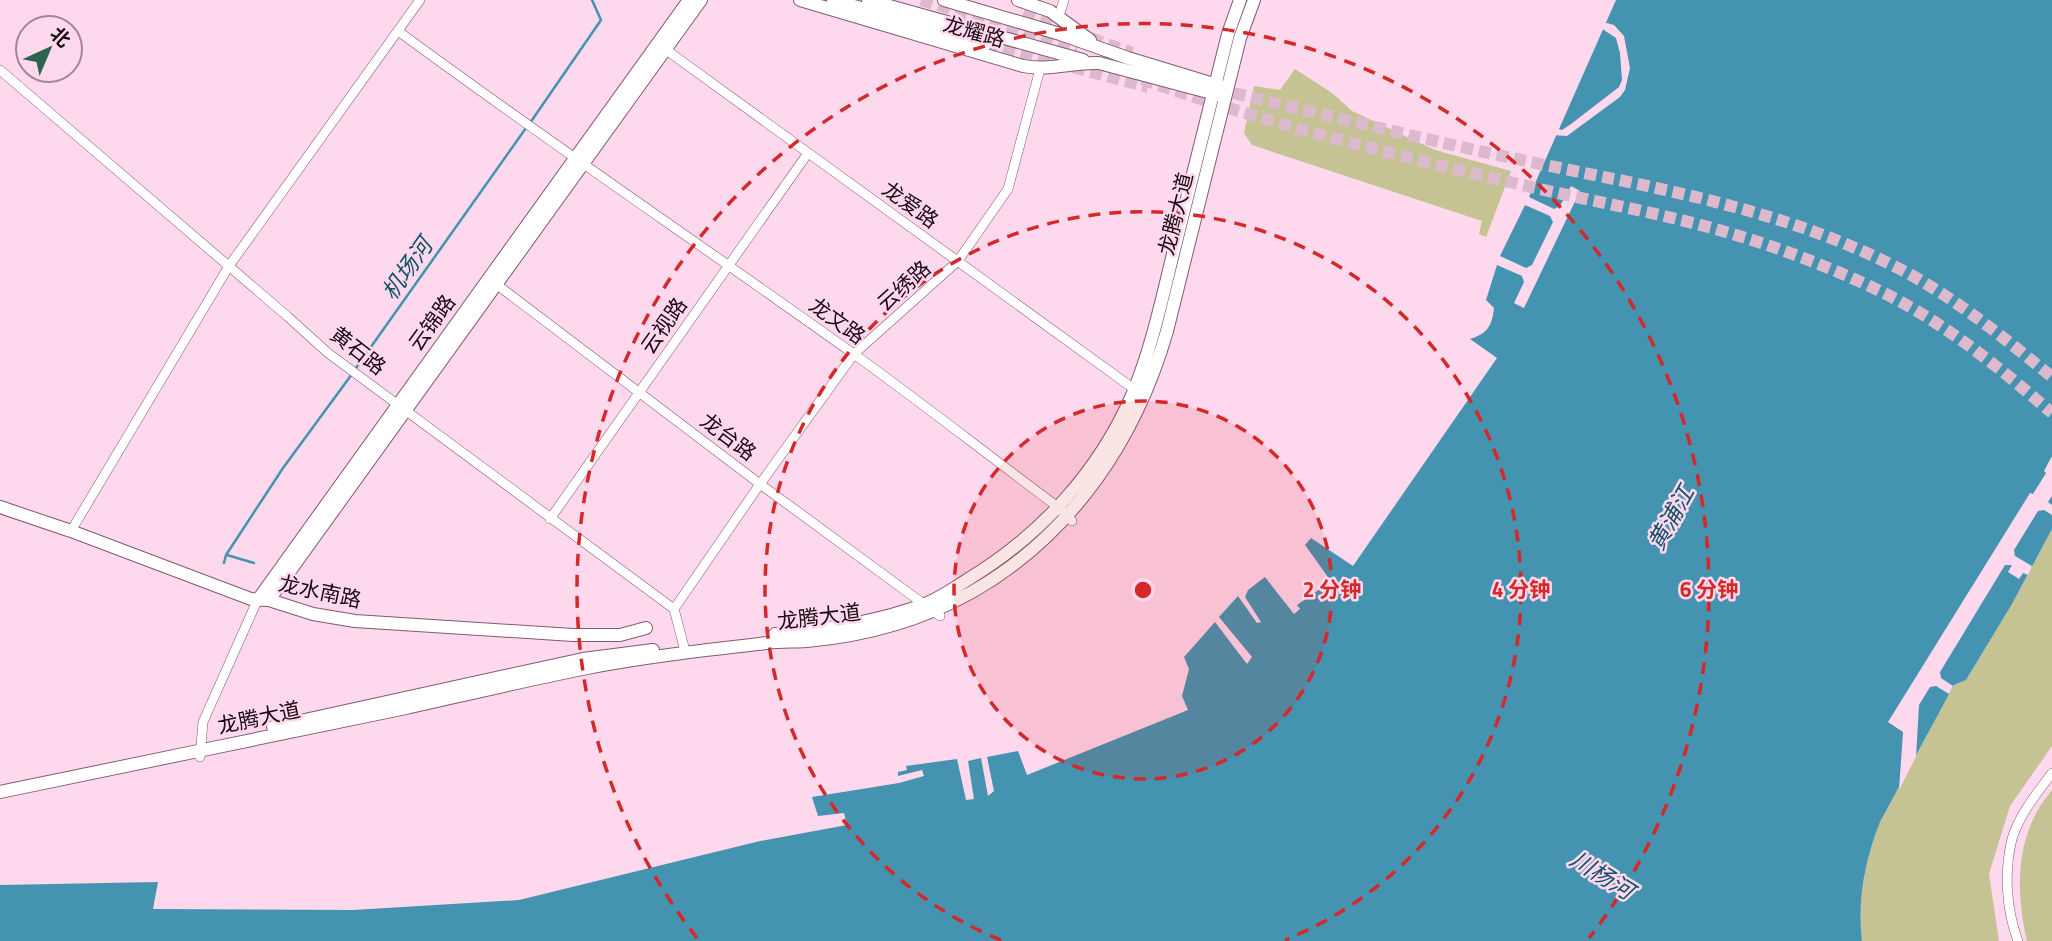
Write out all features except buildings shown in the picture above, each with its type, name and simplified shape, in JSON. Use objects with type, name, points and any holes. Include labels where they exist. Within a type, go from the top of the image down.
[{"type":"main road","name":"云锦路","points":[[400,408],[496,285],[689,0]]},
{"type":"main road","name":"云锦路","points":[[263,600],[580,160],[701,0]]},
{"type":"main road","name":"龙耀路","points":[[800,0],[1023,66],[1040,69],[1099,63]]},
{"type":"main road","points":[[833,0],[986,44]]},
{"type":"main road","name":"龙耀路","points":[[868,0],[1055,53],[1223,92]]},
{"type":"main road","name":"龙耀路","points":[[944,0],[1060,34],[1223,92]]},
{"type":"main road","points":[[974,0],[1023,14]]},
{"type":"main road","name":"龙耀路","points":[[1018,0],[1059,16],[1088,38],[1128,58]]},
{"type":"main road","name":"龙腾大道","points":[[0,792],[201,750],[583,659],[686,650],[933,610],[945,594],[1066,515],[1111,459],[1137,414],[1167,331],[1223,92],[1228,34],[1240,0]]},
{"type":"main road","name":"龙腾大道","points":[[1066,515],[1134,389],[1155,328],[1223,92],[1254,0]]},
{"type":"main road","name":"龙水南路","points":[[0,507],[263,600],[313,614],[355,621],[572,635],[620,635],[646,628]]},
{"type":"main road","name":"龙腾大道","points":[[0,785],[201,750]]},
{"type":"street","points":[[71,531],[229,266],[420,0]]},
{"type":"street","points":[[1059,16],[1064,0]]},
{"type":"street","name":"龙文路","points":[[398,31],[527,126],[580,160],[854,354],[1066,515]]},
{"type":"street","name":"龙爱路","points":[[665,49],[1134,389]]},
{"type":"street","name":"云绣路","points":[[674,609],[854,354],[958,261],[1008,189],[1040,69]]},
{"type":"street","name":"黄石路","points":[[0,70],[341,363],[674,609]]},
{"type":"street","name":"云视路","points":[[550,519],[808,153]]},
{"type":"street","name":"龙台路","points":[[496,285],[760,484],[933,610]]},
{"type":"street","name":"云锦路","points":[[201,750],[203,722],[263,600]]},
{"type":"street","points":[[674,609],[686,650]]},
{"type":"street","points":[[2018,941],[2011,921],[2007,876],[2013,837],[2030,802],[2052,773]]},
{"type":"shaded area","points":[[1295,69],[1332,93],[1352,111],[1435,150],[1511,171],[1486,237],[1479,234],[1482,221],[1252,145],[1244,133],[1254,86],[1280,90]]},
{"type":"shaded area","points":[[2052,529],[2052,746],[2010,806],[1989,874],[1999,941],[1862,941],[1864,880],[1880,822],[1954,685],[1966,680],[2012,604]]},
{"type":"shaded area","points":[[2052,790],[2052,941],[2027,941],[2021,902],[2021,862],[2031,824]]},
{"type":"water","points":[[1616,0],[2052,0],[2052,529],[2012,604],[1966,680],[1954,685],[1880,822],[1864,880],[1862,941],[0,941],[0,885],[158,882],[153,909],[353,910],[519,900],[760,841],[847,825],[844,813],[818,816],[812,797],[899,783],[924,776],[922,770],[898,776],[898,772],[907,770],[906,766],[957,759],[966,800],[974,799],[968,761],[981,758],[988,796],[994,791],[987,757],[1018,751],[1027,775],[1188,710],[1182,696],[1189,669],[1184,657],[1215,622],[1247,664],[1252,657],[1219,617],[1238,596],[1257,623],[1261,622],[1245,597],[1248,590],[1265,577],[1294,614],[1300,609],[1297,605],[1320,589],[1323,592],[1333,584],[1305,545],[1311,538],[1353,566],[1497,358],[1470,339],[1485,332],[1492,320],[1494,308],[1486,300],[1497,265],[1522,276],[1524,282],[1514,303],[1524,308],[1580,191],[1571,186],[1560,206],[1554,209],[1529,197]]},
{"type":"water","points":[[1525,205],[1550,216],[1553,222],[1532,265],[1526,268],[1500,256]]},
{"type":"pier","points":[[1603,22],[1614,25],[1624,36],[1630,68],[1625,90],[1620,97],[1567,136],[1553,135],[1556,128],[1562,130],[1619,87],[1622,80],[1620,53],[1616,38],[1601,28]]},
{"type":"pier","points":[[2052,456],[2052,496],[2048,502],[2052,505],[2052,515],[2044,510],[2038,511],[2014,550],[2015,556],[2032,566],[2028,575],[2023,573],[2019,579],[2008,572],[2012,565],[2005,565],[1940,672],[1941,678],[1953,686],[1949,694],[1936,686],[1930,687],[1919,705],[1916,757],[1899,790],[1903,732],[1888,722],[2030,493],[2033,494],[2046,473],[2044,471]]},
{"type":"waterway","name":"机场河","points":[[530,123],[601,20],[592,0]]},
{"type":"waterway","name":"机场河","points":[[356,368],[526,128]]},
{"type":"waterway","name":"机场河","points":[[224,563],[226,555],[283,468],[352,374]]},
{"type":"waterway","name":"机场河","points":[[227,555],[254,563]]},
{"type":"tunnel","points":[[921,0],[1078,46]]},
{"type":"tunnel","points":[[1023,14],[1132,53]]},
{"type":"tunnel","points":[[986,44],[1148,87]]},
{"type":"tunnel","points":[[1142,79],[1233,109],[1373,149],[1681,220],[1792,254],[1830,268],[1929,318],[1992,363],[2052,413]]},
{"type":"tunnel","points":[[1216,89],[1456,146],[1674,192],[1765,215],[1809,230],[1853,247],[1917,278],[1996,332],[2052,377]]},
{"type":"water label","name":"黄浦江","points":[[1671,518]]},
{"type":"water label","name":"川杨河","points":[[1602,875]]}]
